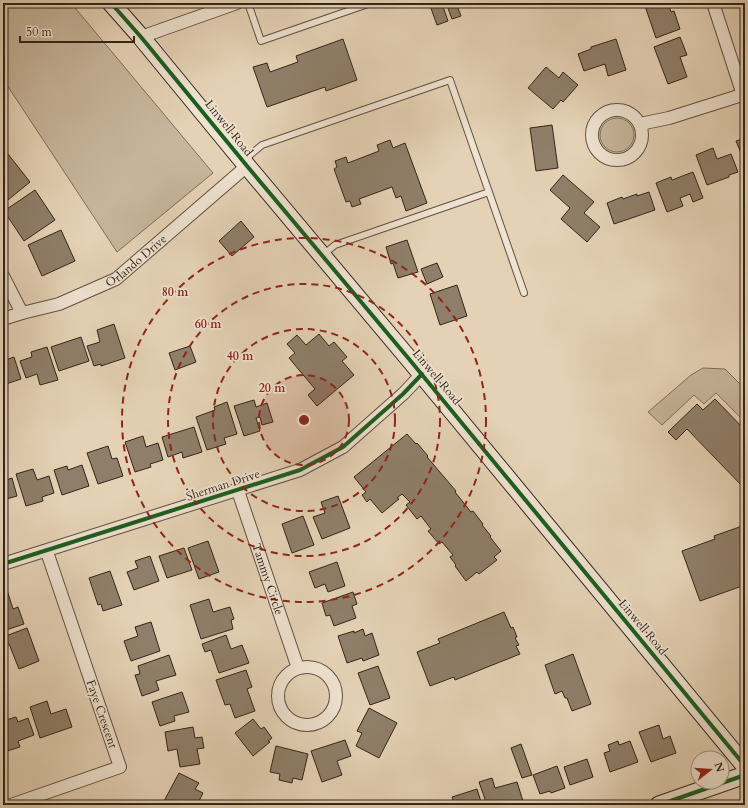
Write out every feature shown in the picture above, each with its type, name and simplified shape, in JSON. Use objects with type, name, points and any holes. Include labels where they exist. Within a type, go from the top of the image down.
[{"type":"main road","name":"Linwell Road","points":[[112,3],[422,374],[745,766]]},
{"type":"main road","points":[[659,805],[745,775]]},
{"type":"street","points":[[141,37],[237,3]]},
{"type":"street","points":[[640,124],[669,118],[744,94],[714,3]]},
{"type":"street","points":[[613,110],[629,112],[636,117],[640,124],[643,132],[642,141],[636,152],[626,159],[610,159],[602,155],[596,149],[592,133],[596,122],[605,113],[613,110]]},
{"type":"street","name":"Orlando Drive","points":[[3,319],[60,304],[116,279],[245,163]]},
{"type":"street","points":[[3,276],[22,313]]},
{"type":"street","name":"Sherman Drive","points":[[3,564],[47,552],[300,470],[343,447],[403,394],[422,374]]},
{"type":"street","name":"Tammy Circle","points":[[238,490],[298,668]]},
{"type":"street","name":"Faye Crescent","points":[[11,805],[120,768],[47,552]]},
{"type":"street","points":[[311,667],[320,670],[329,676],[336,694],[334,706],[329,715],[321,722],[312,725],[301,725],[291,721],[281,710],[278,701],[278,690],[282,680],[289,673],[298,668],[311,667]]},
{"type":"lane","points":[[248,3],[261,41],[371,3]]},
{"type":"lane","points":[[245,163],[262,145],[450,80],[524,292]]},
{"type":"lane","points":[[322,256],[335,245],[489,192]]},
{"type":"shaded area","points":[[3,3],[71,3],[213,173],[117,252],[3,79]]},
{"type":"shaded area","points":[[617,118],[629,123],[634,135],[629,147],[617,152],[605,147],[600,135],[605,123]]},
{"type":"shaded area","points":[[703,368],[725,369],[745,389],[745,422],[716,393],[704,404],[694,395],[662,425],[648,412],[691,375]]},
{"type":"building","points":[[429,3],[446,3],[442,4],[448,21],[437,25]]},
{"type":"building","points":[[446,3],[456,3],[461,16],[452,19]]},
{"type":"building","points":[[644,3],[668,3],[671,12],[674,11],[680,29],[656,38]]},
{"type":"building","points":[[680,37],[687,55],[680,57],[687,77],[668,84],[654,47]]},
{"type":"building","points":[[343,39],[357,80],[326,91],[325,87],[267,107],[253,67],[267,63],[270,72],[298,62],[296,56]]},
{"type":"building","points":[[616,39],[626,70],[608,76],[605,64],[584,71],[578,54],[591,49],[591,47]]},
{"type":"building","points":[[546,67],[559,78],[563,72],[578,85],[563,102],[561,100],[553,109],[528,88]]},
{"type":"building","points":[[552,125],[558,168],[536,171],[530,128]]},
{"type":"building","points":[[745,138],[745,163],[736,141]]},
{"type":"building","points":[[390,140],[393,148],[405,143],[427,203],[406,211],[401,196],[396,198],[392,187],[359,199],[361,204],[352,207],[350,201],[346,202],[334,169],[337,167],[335,161],[346,157],[348,163],[379,151],[377,145]]},
{"type":"building","points":[[713,148],[717,159],[731,154],[738,172],[707,185],[696,155]]},
{"type":"building","points":[[8,154],[30,182],[3,204],[3,158]]},
{"type":"building","points":[[693,172],[703,198],[693,202],[690,194],[680,198],[683,206],[667,212],[656,183],[671,177],[672,180]]},
{"type":"building","points":[[563,175],[594,202],[584,213],[600,227],[587,242],[561,219],[570,208],[550,190]]},
{"type":"building","points":[[35,190],[55,220],[24,241],[4,211]]},
{"type":"building","points":[[649,192],[655,210],[614,224],[607,203],[622,197],[623,199]]},
{"type":"building","points":[[241,221],[254,237],[232,256],[219,241]]},
{"type":"building","points":[[61,230],[75,261],[42,276],[28,245]]},
{"type":"building","points":[[407,240],[418,272],[398,278],[393,263],[391,264],[386,247]]},
{"type":"building","points":[[437,263],[443,277],[427,284],[421,269]]},
{"type":"building","points":[[457,285],[467,316],[440,325],[430,294]]},
{"type":"building","points":[[114,324],[125,358],[101,366],[101,364],[94,366],[87,346],[100,342],[97,330]]},
{"type":"building","points":[[319,334],[329,346],[334,342],[347,357],[342,361],[354,375],[317,406],[308,395],[315,389],[289,358],[295,353],[287,344],[297,335],[306,345]]},
{"type":"building","points":[[81,337],[89,361],[59,371],[51,347]]},
{"type":"building","points":[[190,346],[196,362],[175,370],[169,353]]},
{"type":"building","points":[[47,347],[58,380],[40,385],[37,374],[26,378],[20,361],[32,357],[31,352]]},
{"type":"building","points":[[14,357],[21,379],[3,385],[3,361]]},
{"type":"building","points":[[715,399],[745,430],[745,489],[687,429],[676,440],[668,432],[697,404],[703,410]]},
{"type":"building","points":[[254,400],[256,407],[267,403],[273,422],[262,425],[260,417],[256,418],[260,431],[244,436],[234,406]]},
{"type":"building","points":[[227,402],[237,434],[224,438],[226,444],[207,450],[196,417],[215,410],[214,407]]},
{"type":"building","points":[[194,427],[202,452],[183,458],[182,452],[168,457],[162,437]]},
{"type":"building","points":[[407,434],[428,456],[427,457],[456,491],[455,492],[471,512],[473,511],[501,551],[494,557],[497,560],[479,574],[477,572],[466,581],[450,557],[453,555],[442,542],[439,544],[428,531],[431,529],[421,516],[417,519],[406,505],[410,502],[402,494],[397,498],[399,499],[382,513],[370,499],[367,502],[362,495],[366,492],[354,477]]},
{"type":"building","points":[[143,436],[146,447],[158,443],[163,460],[150,464],[151,467],[135,472],[125,442]]},
{"type":"building","points":[[108,446],[112,459],[117,458],[123,476],[98,484],[87,453]]},
{"type":"building","points":[[82,465],[89,486],[62,495],[54,470],[67,466],[68,470]]},
{"type":"building","points":[[33,469],[37,480],[49,476],[54,493],[42,497],[43,501],[26,506],[16,474]]},
{"type":"building","points":[[12,478],[17,496],[3,500],[3,481]]},
{"type":"building","points":[[338,496],[350,528],[322,539],[313,517],[325,513],[321,502]]},
{"type":"building","points":[[303,516],[314,545],[292,553],[282,524]]},
{"type":"building","points":[[745,525],[745,585],[700,601],[682,551],[715,539],[714,536]]},
{"type":"building","points":[[208,541],[219,572],[199,579],[188,548]]},
{"type":"building","points":[[184,548],[192,570],[167,578],[159,556]]},
{"type":"building","points":[[150,556],[159,581],[134,590],[127,572],[138,568],[135,561]]},
{"type":"building","points":[[337,562],[345,586],[328,592],[325,584],[315,588],[309,572]]},
{"type":"building","points":[[110,571],[122,605],[103,611],[101,604],[98,605],[89,578]]},
{"type":"building","points":[[7,590],[13,609],[18,607],[24,624],[3,631],[3,591]]},
{"type":"building","points":[[353,592],[357,604],[352,606],[356,618],[334,626],[330,615],[326,616],[322,603]]},
{"type":"building","points":[[209,599],[213,612],[230,607],[234,619],[231,620],[233,629],[201,639],[190,605]]},
{"type":"building","points":[[504,612],[517,637],[515,638],[519,645],[516,646],[520,654],[455,680],[454,677],[430,686],[417,652],[440,643],[438,639]]},
{"type":"building","points":[[151,622],[160,651],[131,661],[124,641],[138,636],[135,627]]},
{"type":"building","points":[[27,628],[39,661],[19,669],[9,644],[5,645],[3,637]]},
{"type":"building","points":[[363,629],[365,636],[372,633],[379,655],[363,661],[362,658],[347,663],[338,636],[354,631],[354,633]]},
{"type":"building","points":[[226,635],[231,649],[242,645],[249,663],[219,673],[211,650],[205,652],[202,644]]},
{"type":"building","points":[[573,654],[591,704],[572,711],[567,698],[565,698],[562,691],[555,694],[545,665]]},
{"type":"building","points":[[169,655],[176,675],[156,681],[159,690],[142,696],[135,675],[140,674],[138,666]]},
{"type":"building","points":[[378,666],[390,698],[370,705],[358,673]]},
{"type":"building","points":[[246,670],[252,687],[247,689],[255,711],[235,718],[230,704],[225,705],[216,680]]},
{"type":"building","points":[[182,692],[189,712],[174,716],[175,721],[160,726],[152,702]]},
{"type":"building","points":[[47,701],[51,714],[66,709],[72,727],[40,738],[30,707]]},
{"type":"building","points":[[369,708],[397,723],[379,758],[356,746],[362,733],[357,731]]},
{"type":"building","points":[[16,717],[18,722],[28,718],[34,735],[18,741],[20,747],[4,752],[3,721]]},
{"type":"building","points":[[253,719],[261,729],[264,727],[272,738],[268,741],[270,742],[253,756],[235,733]]},
{"type":"building","points":[[659,725],[663,739],[670,736],[676,753],[651,762],[639,732]]},
{"type":"building","points":[[193,727],[195,738],[202,737],[204,748],[197,749],[200,764],[180,767],[177,749],[168,751],[165,732]]},
{"type":"building","points":[[345,740],[351,756],[337,761],[342,775],[322,782],[311,751]]},
{"type":"building","points":[[618,741],[619,745],[630,741],[638,762],[610,772],[604,753],[610,751],[608,745]]},
{"type":"building","points":[[521,744],[532,775],[522,778],[511,748]]},
{"type":"building","points":[[276,746],[308,754],[302,780],[293,778],[292,783],[279,780],[280,774],[270,772]]},
{"type":"building","points":[[587,759],[593,777],[570,785],[564,767]]},
{"type":"building","points":[[557,766],[565,788],[551,793],[550,791],[540,794],[533,775]]},
{"type":"building","points":[[179,773],[199,783],[195,789],[203,793],[197,805],[166,805],[168,802],[164,801]]},
{"type":"building","points":[[492,778],[495,788],[517,782],[523,801],[511,805],[487,805],[479,782]]},
{"type":"building","points":[[477,789],[482,805],[455,805],[452,797]]},
{"type":"cycle path","points":[[111,3],[409,359],[745,766]]},
{"type":"cycle path","points":[[3,564],[300,470],[343,447],[403,394],[422,374]]},
{"type":"cycle path","points":[[659,805],[745,775]]}]
